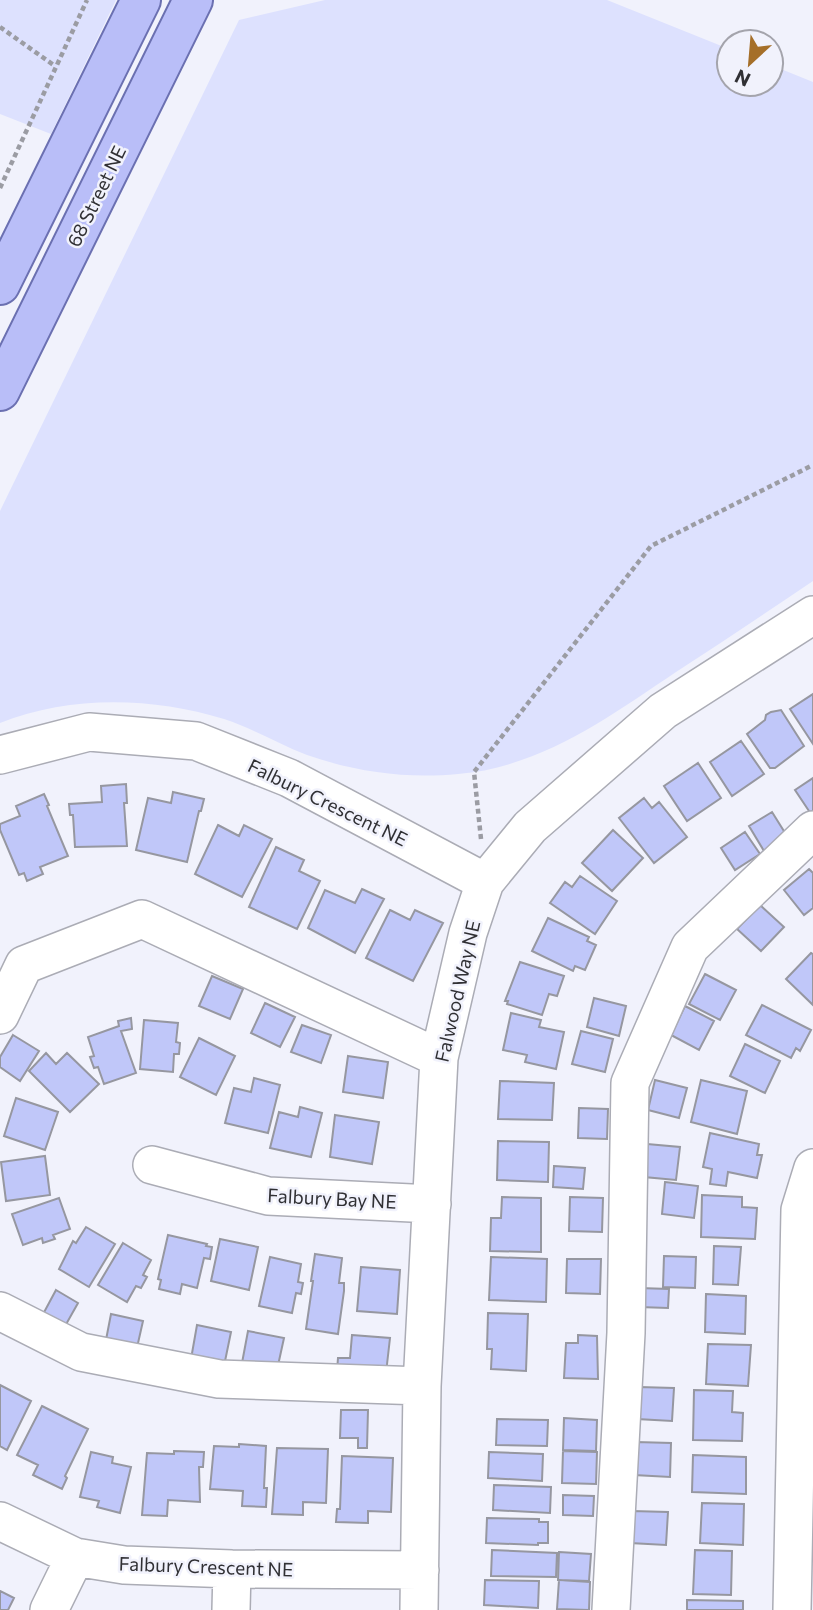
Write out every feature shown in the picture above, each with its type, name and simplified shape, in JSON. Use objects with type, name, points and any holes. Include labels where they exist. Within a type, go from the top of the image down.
[{"type":"main road","points":[[0,285],[141,0]]},
{"type":"main road","name":"68 Street NE","points":[[0,391],[193,0]]},
{"type":"street","name":"Falwood Way NE","points":[[419,1610],[422,1386],[439,1058],[468,933],[485,882],[530,827],[663,711],[813,615]]},
{"type":"street","name":"Falbury Crescent NE","points":[[0,755],[89,732],[197,741],[289,778],[485,882]]},
{"type":"street","points":[[611,1610],[626,1333],[630,1083],[690,947],[813,830]]},
{"type":"street","points":[[0,1015],[24,965],[142,919],[439,1058]]},
{"type":"street","name":"Falbury Bay NE","points":[[152,1165],[268,1196],[432,1204]]},
{"type":"street","points":[[792,1610],[800,1209],[813,1168]]},
{"type":"street","points":[[0,1311],[81,1352],[219,1380],[422,1386]]},
{"type":"street","name":"Falbury Crescent NE","points":[[0,1521],[75,1557],[124,1565],[232,1569],[420,1570]]},
{"type":"street","points":[[48,1610],[75,1557]]},
{"type":"street","points":[[231,1610],[232,1569]]},
{"type":"path","points":[[0,188],[87,0]]},
{"type":"path","points":[[0,27],[55,66]]},
{"type":"path","points":[[485,882],[474,772],[651,546],[813,465]]},
{"type":"shaded area","points":[[0,0],[116,0],[51,134],[0,114]]},
{"type":"shaded area","points":[[325,0],[607,0],[715,43],[715,98],[785,98],[785,71],[813,82],[813,581],[599,722],[546,751],[488,769],[419,776],[363,770],[307,755],[224,719],[168,706],[140,703],[111,702],[54,707],[0,723],[0,511],[239,20]]},
{"type":"building","points":[[813,694],[813,744],[790,709]]},
{"type":"building","points":[[781,710],[804,746],[775,768],[770,768],[747,734],[765,720],[766,715]]},
{"type":"building","points":[[741,741],[764,774],[732,796],[710,762]]},
{"type":"building","points":[[698,763],[721,798],[687,821],[664,786]]},
{"type":"building","points":[[813,778],[813,817],[795,790]]},
{"type":"building","points":[[126,784],[127,803],[124,803],[127,846],[75,847],[73,815],[70,815],[69,804],[102,802],[101,786]]},
{"type":"building","points":[[173,792],[204,799],[187,862],[136,850],[148,798],[171,803]]},
{"type":"building","points":[[44,794],[68,856],[40,867],[43,874],[27,881],[24,873],[19,875],[0,824],[20,816],[16,806]]},
{"type":"building","points":[[644,798],[652,808],[659,802],[687,837],[654,863],[619,818]]},
{"type":"building","points":[[772,812],[787,836],[764,851],[749,826]]},
{"type":"building","points":[[218,825],[239,836],[244,825],[272,839],[242,897],[195,874]]},
{"type":"building","points":[[613,830],[643,858],[612,891],[582,863]]},
{"type":"building","points":[[745,832],[760,854],[735,870],[721,848]]},
{"type":"building","points":[[276,847],[304,860],[299,871],[320,881],[297,929],[249,907]]},
{"type":"building","points":[[809,869],[813,873],[813,908],[804,915],[784,890]]},
{"type":"building","points":[[580,876],[617,901],[595,934],[550,903],[565,882],[572,887]]},
{"type":"building","points":[[362,889],[384,899],[355,953],[308,928],[325,890],[355,903]]},
{"type":"building","points":[[760,905],[784,927],[761,951],[737,929]]},
{"type":"building","points":[[390,910],[410,920],[415,910],[443,923],[413,981],[366,958]]},
{"type":"building","points":[[548,918],[589,937],[587,941],[596,945],[585,970],[575,966],[573,971],[532,951]]},
{"type":"building","points":[[813,954],[813,1005],[786,979]]},
{"type":"building","points":[[520,962],[564,976],[557,996],[549,994],[542,1015],[505,1001]]},
{"type":"building","points":[[705,974],[736,990],[720,1020],[689,1004]]},
{"type":"building","points":[[212,976],[243,989],[230,1019],[199,1006]]},
{"type":"building","points":[[594,998],[626,1006],[619,1036],[587,1027]]},
{"type":"building","points":[[265,1003],[295,1017],[280,1047],[251,1033]]},
{"type":"building","points":[[762,1005],[811,1030],[800,1051],[796,1048],[791,1058],[746,1035]]},
{"type":"building","points":[[685,1006],[714,1021],[699,1050],[671,1035]]},
{"type":"building","points":[[511,1013],[541,1020],[539,1027],[564,1032],[556,1069],[525,1062],[527,1055],[503,1050]]},
{"type":"building","points":[[131,1018],[132,1029],[121,1031],[136,1073],[104,1084],[98,1067],[94,1068],[90,1057],[94,1056],[88,1037],[119,1026],[118,1021]]},
{"type":"building","points":[[144,1020],[178,1023],[176,1042],[180,1043],[179,1054],[174,1054],[173,1072],[140,1069]]},
{"type":"building","points":[[302,1025],[331,1035],[321,1063],[291,1052]]},
{"type":"building","points":[[581,1031],[613,1039],[605,1072],[572,1064]]},
{"type":"building","points":[[13,1035],[39,1051],[20,1081],[0,1067],[0,1057]]},
{"type":"building","points":[[199,1038],[235,1056],[216,1095],[180,1077]]},
{"type":"building","points":[[745,1044],[780,1061],[765,1093],[730,1076]]},
{"type":"building","points":[[46,1053],[56,1064],[67,1053],[99,1084],[70,1112],[29,1071]]},
{"type":"building","points":[[348,1056],[388,1062],[383,1098],[343,1092]]},
{"type":"building","points":[[254,1078],[280,1085],[268,1133],[225,1123],[234,1088],[251,1092]]},
{"type":"building","points":[[655,1080],[687,1088],[679,1118],[648,1110]]},
{"type":"building","points":[[701,1080],[747,1091],[737,1134],[691,1122]]},
{"type":"building","points":[[500,1081],[554,1083],[552,1120],[498,1119]]},
{"type":"building","points":[[16,1098],[58,1112],[45,1150],[4,1136]]},
{"type":"building","points":[[300,1107],[322,1113],[311,1157],[270,1148],[279,1112],[298,1117]]},
{"type":"building","points":[[579,1108],[608,1109],[607,1139],[578,1138]]},
{"type":"building","points":[[335,1115],[379,1122],[372,1164],[330,1157]]},
{"type":"building","points":[[710,1133],[759,1144],[757,1155],[762,1155],[757,1178],[728,1172],[726,1186],[710,1184],[712,1169],[703,1167]]},
{"type":"building","points":[[498,1141],[549,1142],[548,1182],[497,1180]]},
{"type":"building","points":[[647,1144],[680,1147],[676,1180],[644,1177]]},
{"type":"building","points":[[45,1156],[50,1195],[6,1201],[1,1162]]},
{"type":"building","points":[[554,1166],[585,1168],[583,1189],[553,1187]]},
{"type":"building","points":[[665,1182],[698,1186],[694,1218],[662,1214]]},
{"type":"building","points":[[702,1195],[742,1197],[742,1207],[757,1208],[755,1239],[701,1237]]},
{"type":"building","points":[[502,1197],[541,1198],[541,1252],[490,1251],[491,1218],[501,1218]]},
{"type":"building","points":[[570,1197],[603,1198],[602,1232],[569,1231]]},
{"type":"building","points":[[59,1198],[70,1229],[53,1235],[55,1239],[43,1243],[42,1238],[23,1245],[12,1214]]},
{"type":"building","points":[[86,1227],[115,1244],[89,1287],[59,1269],[73,1241],[76,1243]]},
{"type":"building","points":[[168,1235],[212,1247],[210,1259],[204,1258],[197,1288],[182,1284],[180,1294],[159,1289],[161,1280],[158,1279]]},
{"type":"building","points":[[220,1239],[258,1247],[249,1290],[211,1281]]},
{"type":"building","points":[[123,1243],[151,1260],[143,1275],[147,1277],[141,1288],[136,1286],[127,1302],[98,1285]]},
{"type":"building","points":[[714,1246],[741,1247],[738,1285],[713,1284]]},
{"type":"building","points":[[315,1254],[342,1258],[339,1283],[344,1283],[344,1291],[338,1334],[306,1329]]},
{"type":"building","points":[[664,1256],[696,1257],[695,1288],[663,1287]]},
{"type":"building","points":[[270,1257],[301,1264],[298,1282],[303,1283],[301,1294],[296,1293],[292,1313],[259,1306]]},
{"type":"building","points":[[491,1257],[547,1259],[546,1302],[489,1300]]},
{"type":"building","points":[[567,1259],[601,1259],[600,1294],[566,1293]]},
{"type":"building","points":[[361,1267],[400,1270],[397,1314],[357,1311]]},
{"type":"building","points":[[639,1288],[669,1289],[668,1308],[639,1307]]},
{"type":"building","points":[[56,1290],[78,1303],[64,1328],[42,1316]]},
{"type":"building","points":[[706,1294],[746,1296],[745,1334],[705,1332]]},
{"type":"building","points":[[488,1313],[528,1314],[526,1371],[491,1369],[492,1349],[487,1349]]},
{"type":"building","points":[[111,1314],[143,1321],[136,1352],[105,1345]]},
{"type":"building","points":[[197,1325],[231,1332],[224,1366],[191,1359]]},
{"type":"building","points":[[248,1331],[284,1338],[277,1370],[242,1363]]},
{"type":"building","points":[[352,1335],[390,1338],[386,1373],[337,1371],[338,1358],[350,1358]]},
{"type":"building","points":[[578,1335],[597,1336],[598,1379],[564,1378],[566,1343],[578,1343]]},
{"type":"building","points":[[708,1344],[751,1345],[748,1386],[706,1384]]},
{"type":"building","points":[[0,1385],[31,1401],[7,1450],[0,1446]]},
{"type":"building","points":[[639,1387],[674,1388],[672,1421],[637,1419]]},
{"type":"building","points":[[694,1390],[733,1391],[732,1412],[743,1413],[742,1441],[693,1440]]},
{"type":"building","points":[[42,1406],[88,1429],[65,1476],[67,1478],[62,1489],[33,1475],[38,1465],[17,1455]]},
{"type":"building","points":[[341,1410],[368,1410],[367,1448],[358,1448],[358,1438],[340,1438]]},
{"type":"building","points":[[564,1418],[597,1420],[596,1451],[563,1450]]},
{"type":"building","points":[[497,1419],[548,1420],[547,1446],[496,1445]]},
{"type":"building","points":[[636,1442],[671,1443],[670,1477],[634,1475]]},
{"type":"building","points":[[239,1444],[266,1446],[266,1507],[242,1506],[243,1491],[210,1489],[214,1446],[239,1447]]},
{"type":"building","points":[[277,1448],[328,1449],[326,1503],[303,1502],[303,1515],[272,1514]]},
{"type":"building","points":[[174,1451],[204,1452],[203,1467],[199,1467],[200,1502],[168,1500],[167,1516],[142,1515],[147,1453],[174,1454]]},
{"type":"building","points":[[563,1451],[597,1452],[596,1484],[562,1483]]},
{"type":"building","points":[[91,1452],[113,1457],[112,1463],[131,1467],[120,1513],[97,1507],[99,1501],[80,1497]]},
{"type":"building","points":[[489,1452],[543,1454],[542,1481],[488,1478]]},
{"type":"building","points":[[693,1455],[746,1457],[746,1494],[692,1492]]},
{"type":"building","points":[[342,1456],[393,1458],[391,1512],[368,1511],[368,1523],[336,1522],[337,1509],[340,1509]]},
{"type":"building","points":[[494,1485],[551,1487],[550,1513],[493,1510]]},
{"type":"building","points":[[563,1495],[594,1496],[593,1516],[563,1515]]},
{"type":"building","points":[[702,1503],[744,1504],[743,1545],[700,1543]]},
{"type":"building","points":[[632,1511],[668,1512],[666,1545],[630,1543]]},
{"type":"building","points":[[487,1518],[539,1519],[539,1522],[548,1522],[548,1543],[486,1543]]},
{"type":"building","points":[[492,1550],[557,1553],[556,1577],[491,1576]]},
{"type":"building","points":[[695,1550],[732,1551],[731,1595],[693,1594]]},
{"type":"building","points":[[559,1552],[591,1554],[589,1581],[558,1580]]},
{"type":"building","points":[[485,1580],[539,1581],[538,1608],[484,1605]]},
{"type":"building","points":[[559,1580],[590,1582],[589,1610],[557,1609]]},
{"type":"building","points":[[0,1591],[14,1598],[8,1610],[0,1610]]},
{"type":"building","points":[[687,1600],[743,1601],[743,1610],[687,1610]]}]
